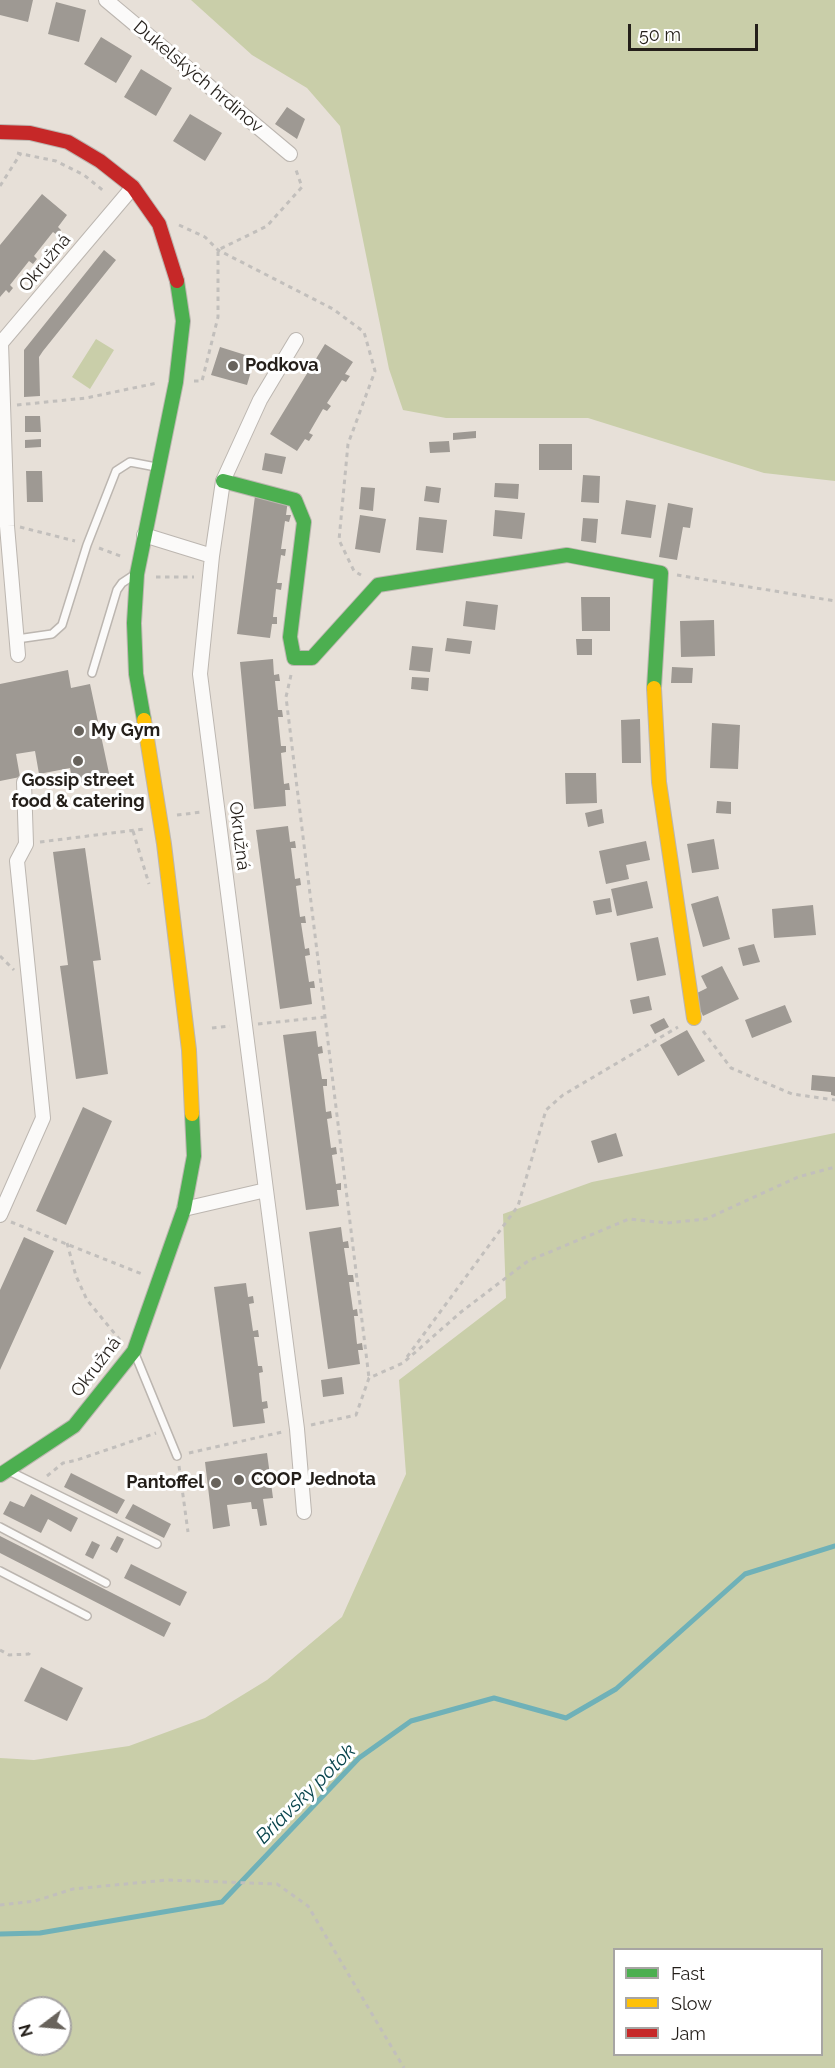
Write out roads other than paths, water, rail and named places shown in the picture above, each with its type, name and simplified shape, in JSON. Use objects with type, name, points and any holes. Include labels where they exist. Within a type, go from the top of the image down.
[{"type":"street","name":"Dukelských hrdinov","points":[[106,0],[290,154]]},
{"type":"street","name":"Okružná","points":[[0,132],[30,133],[68,142],[100,161],[133,187],[159,224],[181,293],[183,321],[176,381],[137,574],[134,623],[136,674],[160,826],[189,1050],[194,1118],[194,1156],[184,1209],[134,1351],[74,1426],[4,1472]]},
{"type":"street","name":"Okružná","points":[[18,655],[7,526],[1,344],[133,187]]},
{"type":"street","name":"Okružná","points":[[296,340],[260,400],[223,481],[212,556],[200,674],[297,1429],[304,1512]]},
{"type":"street","points":[[223,481],[295,500],[304,522],[290,637],[294,658],[312,658],[378,585],[567,555],[661,573],[654,683],[659,782],[694,1018]]},
{"type":"street","points":[[144,535],[212,556]]},
{"type":"street","points":[[0,1215],[43,1118],[17,861],[26,844],[24,782]]},
{"type":"street","points":[[184,1209],[266,1190]]},
{"type":"lane","points":[[17,639],[52,634],[62,625],[87,545],[116,471],[130,462],[158,467]]},
{"type":"lane","points":[[92,673],[117,590],[137,574]]},
{"type":"lane","points":[[134,1351],[177,1456]]},
{"type":"lane","points":[[4,1472],[39,1486],[157,1544]]},
{"type":"lane","points":[[0,1527],[106,1583]]},
{"type":"lane","points":[[0,1571],[87,1616]]},
{"type":"waterway","name":"Briavsky potok","points":[[0,1934],[40,1933],[222,1902],[359,1758],[411,1721],[494,1698],[566,1718],[616,1689],[745,1574],[835,1546]]},
{"type":"place","name":"Podkova","points":[[233,366]]},
{"type":"place","name":"My Gym","points":[[79,731]]},
{"type":"place","name":"Gossip street food & catering","points":[[78,761]]},
{"type":"place","name":"COOP Jednota","points":[[239,1480]]},
{"type":"place","name":"Pantoffel","points":[[216,1483]]}]
